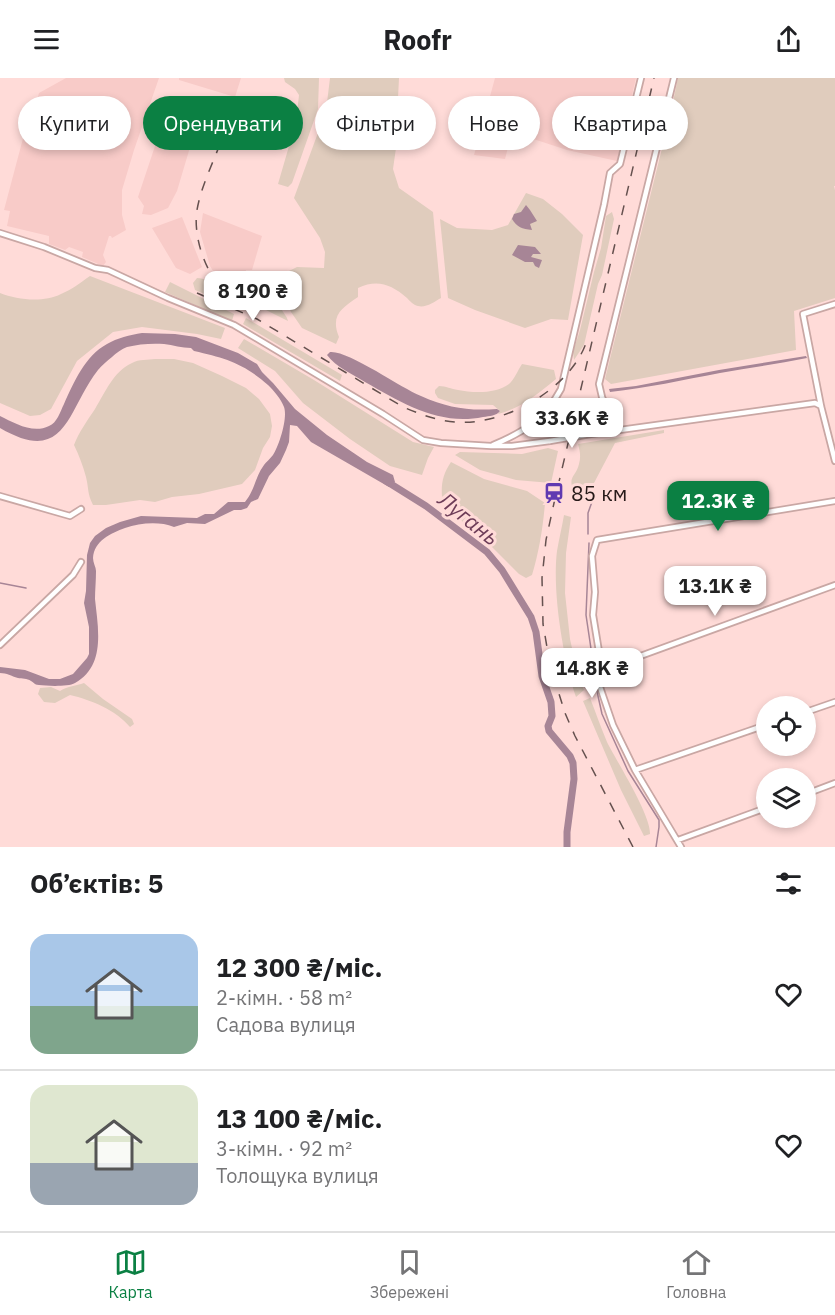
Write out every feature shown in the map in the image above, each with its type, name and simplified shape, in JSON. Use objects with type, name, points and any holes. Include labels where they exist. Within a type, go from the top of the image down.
[{"type":"street","points":[[491,446],[518,435],[536,421],[553,404],[561,389],[610,173],[620,164],[641,78]]},
{"type":"street","points":[[616,431],[599,384],[674,78]]},
{"type":"street","points":[[0,234],[44,247],[95,268],[108,270],[234,325],[423,440],[512,446],[815,403],[821,406]]},
{"type":"street","points":[[835,304],[803,314],[821,406],[835,461]]},
{"type":"street","points":[[0,495],[70,516],[81,509]]},
{"type":"street","points":[[681,847],[634,770],[613,724],[600,687],[602,670],[593,615],[595,592],[592,556],[597,540],[835,501]]},
{"type":"street","points":[[0,645],[73,575],[81,562]]},
{"type":"street","points":[[602,670],[835,585]]},
{"type":"street","points":[[816,709],[835,702]]},
{"type":"street","points":[[634,770],[756,728]]},
{"type":"street","points":[[816,790],[835,783]]},
{"type":"street","points":[[678,840],[756,812]]},
{"type":"shaded area","points":[[66,78],[159,78],[153,96],[143,96],[143,124],[122,190],[122,215],[126,230],[112,238],[109,236],[103,255],[106,262],[103,266],[82,257],[83,252],[69,247],[65,250],[49,244],[49,236],[7,226],[10,211],[4,210],[20,150],[131,150],[131,96],[38,96],[39,93]]},
{"type":"shaded area","points":[[179,78],[241,78],[235,96],[179,80]]},
{"type":"shaded area","points":[[284,78],[319,78],[318,96],[315,96],[315,118],[292,183],[288,187],[278,184],[288,150],[303,150],[303,96],[299,96],[295,89],[285,82]]},
{"type":"shaded area","points":[[330,78],[399,78],[398,96],[328,96]]},
{"type":"shaded area","points":[[495,78],[636,78],[632,96],[552,96],[552,145],[540,141],[540,96],[490,96]]},
{"type":"shaded area","points":[[678,78],[835,78],[835,298],[794,311],[796,350],[611,384],[605,379],[662,150],[688,150],[688,96],[674,96]]},
{"type":"shaded area","points":[[315,141],[315,150],[396,150],[393,169],[399,188],[433,212],[441,298],[424,306],[415,305],[401,293],[384,284],[365,285],[358,288],[358,297],[339,313],[336,323],[339,337],[336,344],[302,328],[291,312],[283,284],[289,271],[297,267],[324,268],[325,252],[320,238],[294,198]]},
{"type":"shaded area","points":[[154,150],[189,150],[177,191],[168,208],[151,215],[142,214],[144,206],[138,197]]},
{"type":"shaded area","points":[[475,150],[507,150],[505,159],[474,155]]},
{"type":"shaded area","points":[[567,150],[620,150],[617,161]]},
{"type":"shaded area","points":[[526,193],[543,199],[583,235],[568,320],[551,319],[525,328],[448,298],[440,219],[457,228],[492,230],[508,225]]},
{"type":"shaded area","points":[[526,205],[537,221],[530,224],[532,230],[520,227],[512,219],[514,214],[521,212]]},
{"type":"shaded area","points":[[612,212],[614,219],[602,275],[584,345],[574,360],[573,352],[601,248],[606,216]]},
{"type":"shaded area","points":[[203,213],[262,236],[252,270],[246,270],[245,293],[241,299],[232,295],[210,266],[200,232]]},
{"type":"shaded area","points":[[182,217],[202,267],[190,274],[176,268],[152,228]]},
{"type":"shaded area","points":[[518,245],[535,247],[541,254],[533,254],[531,257],[542,260],[539,268],[533,262],[525,262],[512,255]]},
{"type":"shaded area","points":[[90,276],[225,328],[221,339],[142,327],[113,332],[77,361],[51,409],[40,415],[30,416],[0,403],[0,293],[22,299],[46,299],[68,290]]},
{"type":"shaded area","points":[[197,278],[212,284],[233,304],[195,290],[193,283]]},
{"type":"shaded area","points":[[170,282],[234,314],[232,321],[165,292]]},
{"type":"shaded area","points":[[277,297],[288,321],[264,309],[269,301]]},
{"type":"shaded area","points":[[246,318],[342,375],[340,381],[243,324]]},
{"type":"shaded area","points":[[142,333],[196,337],[238,353],[257,364],[295,409],[327,435],[367,462],[393,475],[395,482],[389,487],[311,442],[297,426],[290,425],[289,442],[280,463],[269,476],[258,499],[251,502],[247,508],[234,510],[205,524],[187,523],[174,527],[150,523],[131,526],[114,532],[100,542],[93,558],[96,571],[98,646],[92,667],[85,676],[72,684],[52,686],[36,684],[28,679],[0,673],[0,667],[25,670],[49,679],[60,679],[73,674],[89,654],[89,627],[84,603],[87,555],[90,543],[95,536],[106,528],[141,516],[197,518],[205,514],[214,514],[228,502],[245,502],[261,470],[278,445],[285,412],[281,401],[268,385],[250,371],[233,362],[194,351],[191,348],[160,344],[127,347],[106,362],[88,385],[71,416],[52,437],[39,441],[22,438],[0,428],[0,416],[30,428],[37,429],[52,425],[81,370],[92,355],[115,340]]},
{"type":"shaded area","points":[[244,339],[413,442],[434,447],[422,475],[390,466],[350,439],[303,403],[275,371],[238,348]]},
{"type":"shaded area","points":[[330,352],[349,357],[431,400],[467,409],[497,409],[500,411],[493,416],[467,419],[421,411],[344,370],[327,355]]},
{"type":"shaded area","points":[[806,356],[807,358],[651,386],[610,392],[609,389],[636,386]]},
{"type":"shaded area","points":[[174,359],[193,363],[246,388],[259,399],[270,414],[272,426],[270,437],[263,448],[255,470],[242,484],[155,502],[140,500],[93,505],[84,469],[74,445],[76,440],[110,383],[120,371],[135,362]]},
{"type":"shaded area","points":[[522,364],[554,370],[556,379],[529,400],[498,414],[500,411],[493,405],[455,404],[438,398],[435,393],[439,386],[470,392],[498,390],[511,382]]},
{"type":"shaded area","points":[[664,430],[664,433],[615,443],[587,492],[574,492],[571,483],[580,461],[578,444]]},
{"type":"shaded area","points":[[548,448],[558,451],[551,483],[516,480],[480,470],[455,455],[460,452],[522,454]]},
{"type":"shaded area","points":[[451,462],[484,479],[527,491],[545,503],[532,575],[526,578],[519,574],[481,536],[454,515],[449,501],[442,497],[443,479]]},
{"type":"shaded area","points":[[564,515],[571,517],[566,553],[565,593],[570,639],[579,680],[584,690],[576,697],[563,645],[557,605],[557,551]]},
{"type":"shaded area","points":[[84,683],[132,719],[134,724],[130,727],[110,711],[78,697],[70,695],[55,703],[44,702],[38,694],[40,688],[51,687],[60,691]]},
{"type":"shaded area","points":[[590,698],[607,742],[645,814],[650,834],[644,836],[621,790],[583,701]]},
{"type":"waterway","name":"Лугань","points":[[386,481],[426,506],[487,552],[502,570],[531,617],[536,632],[542,676],[551,702],[552,716],[548,726],[549,731],[573,763],[574,779],[567,847]]},
{"type":"waterway","points":[[588,534],[588,513],[593,499]]},
{"type":"waterway","points":[[589,543],[586,615],[598,696],[602,714],[628,771],[659,820],[656,847]]},
{"type":"waterway","points":[[0,583],[26,588]]},
{"type":"railway","points":[[633,847],[565,713],[548,653],[543,624],[542,578],[546,540],[554,503],[654,78]]},
{"type":"railway","points":[[218,150],[197,210],[198,241],[205,262],[215,280],[245,309]]},
{"type":"railway","points":[[197,293],[257,319],[403,407],[429,417],[456,422],[475,422],[494,418],[533,401],[566,375],[578,360],[586,343]]},
{"type":"place","name":"85 км","points":[[554,493]]}]
